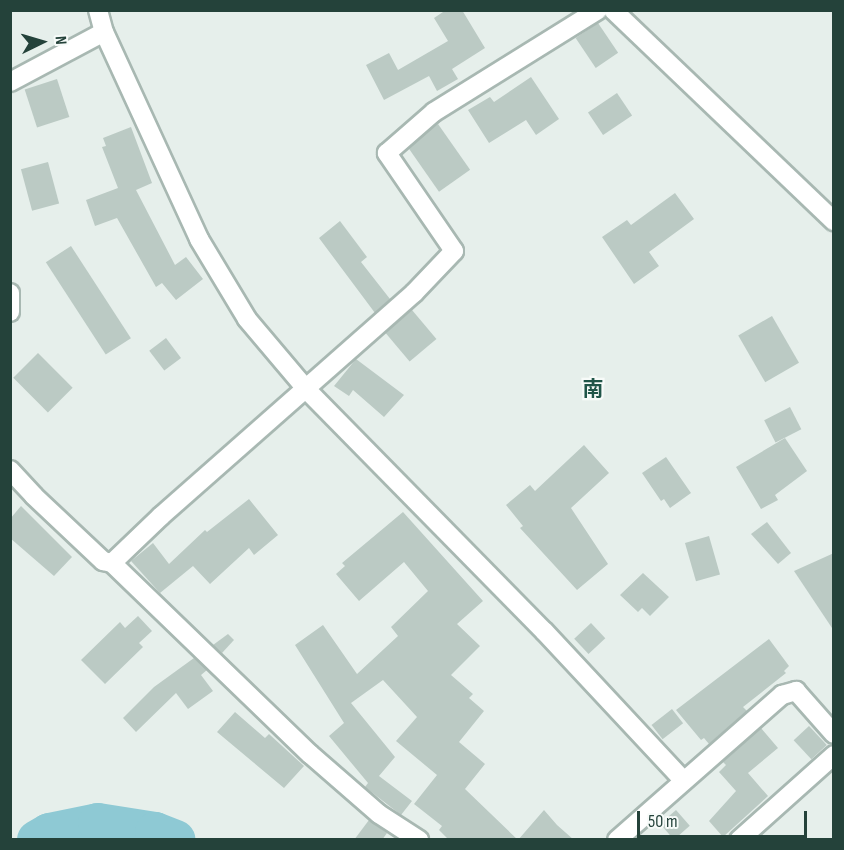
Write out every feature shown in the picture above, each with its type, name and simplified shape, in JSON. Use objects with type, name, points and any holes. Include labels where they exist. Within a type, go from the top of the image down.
[{"type":"street","points":[[98,10],[104,32],[199,239],[247,319],[307,390],[560,647],[682,779]]},
{"type":"street","points":[[112,563],[161,516],[307,390],[414,293],[454,251],[387,153],[434,112],[598,10]]},
{"type":"street","points":[[613,10],[834,221]]},
{"type":"street","points":[[10,82],[104,32]]},
{"type":"street","points":[[10,293],[10,312]]},
{"type":"street","points":[[10,470],[103,561],[112,563],[310,754],[379,814],[419,840]]},
{"type":"street","points":[[628,836],[682,779],[789,693],[796,691],[834,734]]},
{"type":"street","points":[[739,840],[834,755]]},
{"type":"building","points":[[446,10],[462,10],[485,48],[452,69],[458,79],[437,91],[429,76],[384,100],[366,65],[389,53],[398,70],[448,41],[434,18]]},
{"type":"building","points":[[598,23],[618,53],[596,68],[576,38]]},
{"type":"building","points":[[531,77],[559,119],[536,135],[526,120],[489,143],[468,110],[490,97],[494,102]]},
{"type":"building","points":[[57,79],[69,117],[37,128],[25,90]]},
{"type":"building","points":[[617,93],[632,115],[603,135],[588,113]]},
{"type":"building","points":[[438,124],[470,170],[439,192],[407,146]]},
{"type":"building","points":[[131,127],[152,183],[136,190],[175,265],[186,257],[203,279],[176,300],[162,283],[156,287],[117,218],[95,226],[86,200],[118,188],[102,147],[106,146],[103,138]]},
{"type":"building","points":[[48,162],[59,204],[32,211],[21,169]]},
{"type":"building","points":[[675,193],[694,219],[649,252],[659,266],[634,284],[602,237],[627,220],[631,225]]},
{"type":"building","points":[[340,221],[367,257],[361,262],[390,299],[375,313],[319,238]]},
{"type":"building","points":[[71,246],[131,338],[106,355],[46,262]]},
{"type":"building","points":[[412,310],[436,339],[410,362],[385,332]]},
{"type":"building","points":[[772,316],[799,363],[765,382],[738,336]]},
{"type":"building","points":[[166,338],[181,358],[164,371],[149,351]]},
{"type":"building","points":[[38,353],[73,388],[48,412],[13,378]]},
{"type":"building","points":[[356,359],[404,395],[384,417],[353,390],[349,396],[334,386]]},
{"type":"building","points":[[790,407],[801,429],[776,442],[764,420]]},
{"type":"building","points":[[785,438],[807,471],[775,495],[778,500],[761,509],[736,467]]},
{"type":"building","points":[[584,445],[609,473],[571,508],[608,564],[577,590],[520,528],[523,526],[506,505],[530,485],[535,491]]},
{"type":"building","points":[[666,457],[691,493],[670,508],[664,499],[661,501],[642,473]]},
{"type":"building","points":[[249,499],[278,535],[254,555],[249,548],[210,584],[193,566],[160,593],[131,561],[153,543],[169,564],[205,530],[207,532]]},
{"type":"building","points":[[21,506],[72,557],[54,576],[10,538],[10,519]]},
{"type":"building","points":[[403,512],[483,601],[457,624],[480,646],[451,675],[473,694],[469,698],[484,711],[459,742],[485,764],[465,789],[518,840],[449,840],[439,830],[442,826],[414,804],[437,775],[396,741],[417,717],[383,680],[351,703],[395,757],[379,776],[412,801],[401,815],[365,787],[368,783],[329,736],[344,723],[295,645],[323,625],[357,674],[398,636],[391,627],[428,591],[404,562],[359,601],[336,574],[345,566],[342,563]]},
{"type":"building","points":[[767,522],[791,553],[778,564],[751,534]]},
{"type":"building","points":[[709,536],[720,574],[696,581],[685,543]]},
{"type":"building","points":[[834,553],[834,631],[794,571]]},
{"type":"building","points":[[643,573],[669,597],[650,616],[642,608],[638,612],[620,595]]},
{"type":"building","points":[[138,616],[152,631],[139,643],[143,647],[105,684],[81,660],[120,622],[125,628]]},
{"type":"building","points":[[591,623],[605,638],[589,654],[574,639]]},
{"type":"building","points":[[228,634],[234,640],[222,653],[213,645]]},
{"type":"building","points":[[769,639],[789,666],[784,671],[786,673],[743,707],[747,711],[709,744],[704,738],[701,740],[676,710]]},
{"type":"building","points":[[194,658],[207,670],[201,675],[213,691],[188,709],[176,693],[136,732],[123,718],[154,687]]},
{"type":"building","points":[[672,709],[683,723],[663,739],[652,725]]},
{"type":"building","points":[[235,712],[265,738],[269,734],[304,766],[284,788],[217,732]]},
{"type":"building","points":[[809,726],[827,745],[811,759],[794,740]]},
{"type":"building","points":[[761,728],[778,748],[748,773],[768,796],[723,837],[709,821],[736,791],[719,772],[726,765],[723,762]]},
{"type":"building","points":[[544,810],[557,825],[574,840],[518,840]]},
{"type":"building","points":[[676,810],[690,826],[674,840],[660,824]]},
{"type":"building","points":[[369,820],[387,833],[382,840],[354,840]]},
{"type":"waterway","points":[[37,840],[49,833],[98,823],[155,832],[176,840]]},
{"type":"district","name":"南","points":[[593,390]]}]
